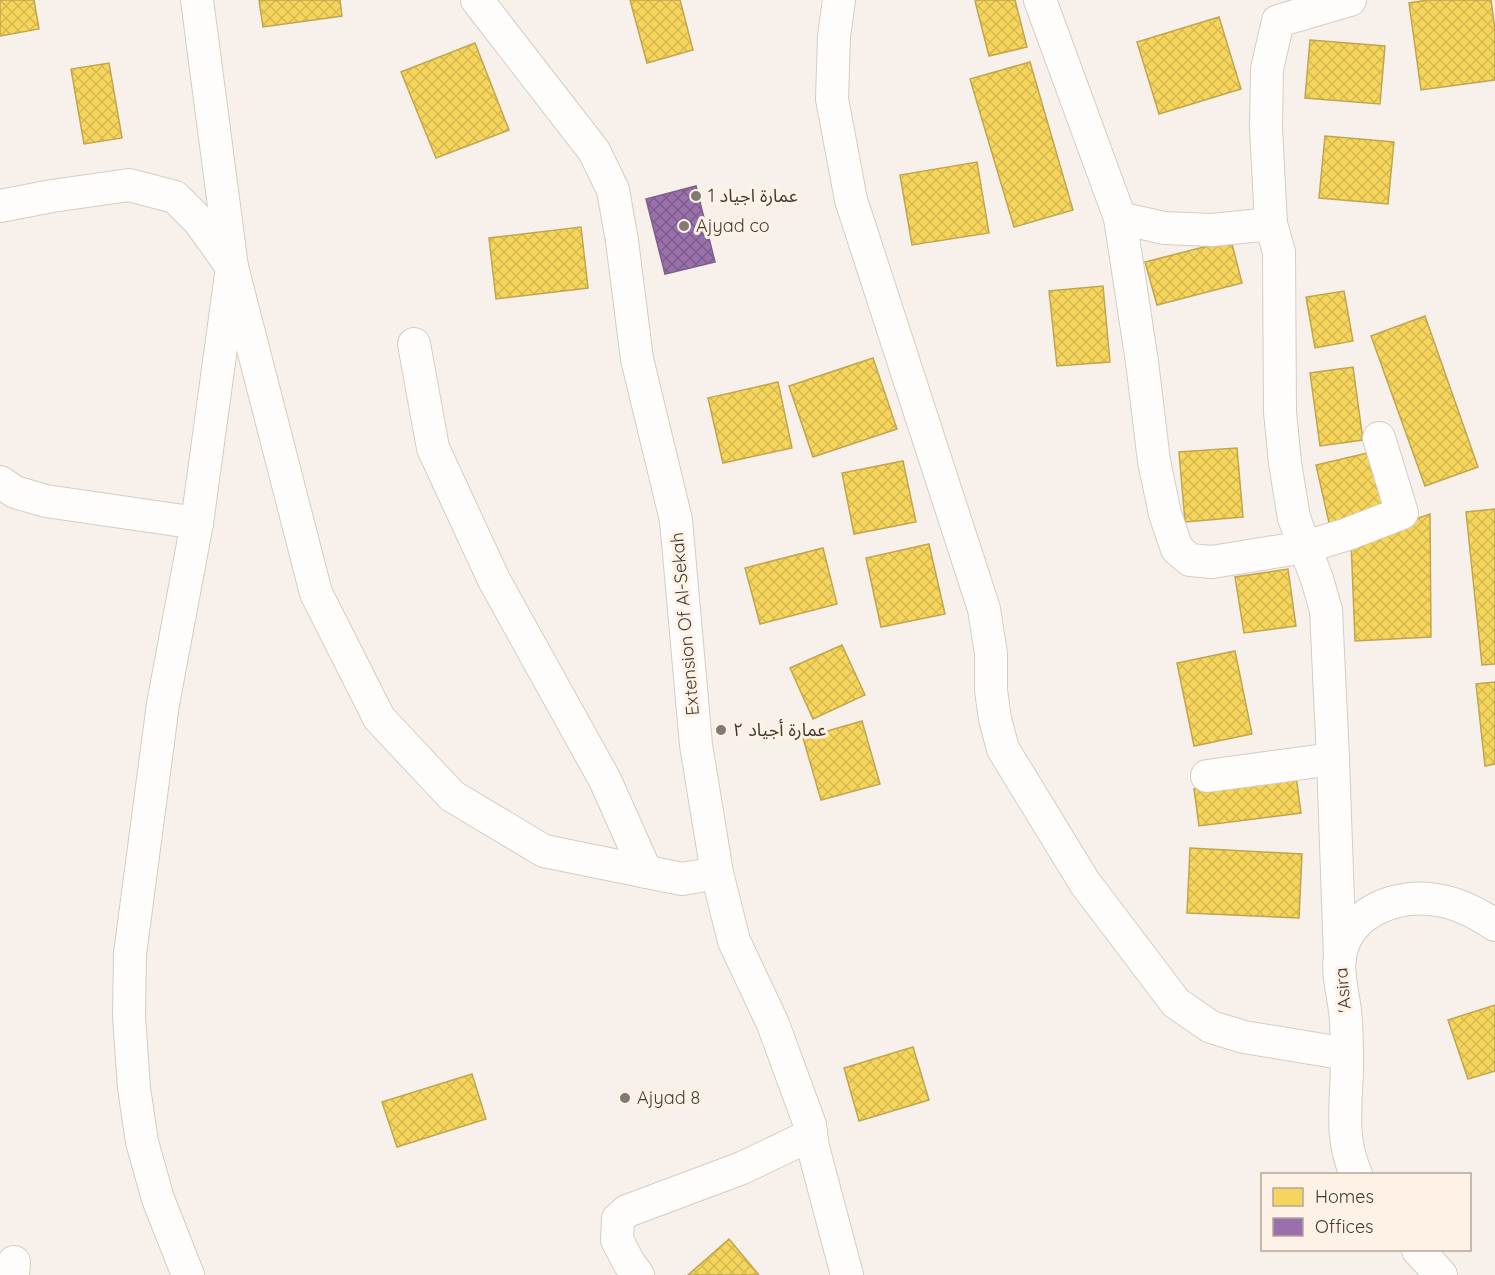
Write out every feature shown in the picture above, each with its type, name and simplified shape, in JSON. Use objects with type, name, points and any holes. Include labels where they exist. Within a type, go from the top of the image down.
[{"type":"street","points":[[197,0],[232,267],[316,593],[379,718],[452,796],[544,851],[682,879],[717,873]]},
{"type":"street","name":"Extension Of Al-Sekah","points":[[477,0],[594,151],[613,190],[637,359],[676,520],[696,746],[717,873],[734,941],[773,1024],[810,1125],[847,1275]]},
{"type":"street","points":[[839,0],[834,36],[832,99],[851,200],[984,609],[991,654],[995,718],[1003,749],[1085,883],[1176,1003],[1211,1027],[1244,1037],[1347,1054]]},
{"type":"street","points":[[1040,0],[1120,218],[1142,362],[1154,461],[1165,514],[1177,549],[1190,560],[1212,562],[1305,547],[1345,535],[1402,513],[1379,438]]},
{"type":"street","points":[[1340,958],[1326,610],[1317,579],[1293,518],[1285,463],[1280,412],[1279,252],[1271,224],[1266,128],[1268,69],[1278,21],[1350,0]]},
{"type":"street","points":[[0,206],[129,185],[164,194],[175,197],[199,221],[232,267],[197,523],[163,704],[129,964],[129,1016],[134,1088],[142,1142],[158,1199],[188,1275]]},
{"type":"street","points":[[1120,218],[1164,228],[1212,230],[1271,224]]},
{"type":"street","points":[[414,344],[433,448],[494,580],[605,780],[646,872]]},
{"type":"street","points":[[0,482],[15,492],[46,501],[197,523]]},
{"type":"street","points":[[1207,776],[1333,759]]},
{"type":"street","name":"'Asira","points":[[1356,1173],[1348,1153],[1344,1129],[1347,1054],[1340,958],[1349,934],[1357,922],[1380,906],[1402,900],[1427,898],[1466,908],[1495,925]]},
{"type":"street","points":[[638,1275],[617,1240],[618,1219],[627,1211],[742,1168],[811,1135]]},
{"type":"street","points":[[1419,1251],[1441,1275]]},
{"type":"building: Homes","points":[[0,0],[34,0],[39,29],[0,36]]},
{"type":"building: Homes","points":[[259,0],[340,0],[342,16],[263,27]]},
{"type":"building: Homes","points":[[630,0],[680,0],[693,50],[647,63]]},
{"type":"building: Homes","points":[[1015,0],[1027,47],[989,56],[975,1]]},
{"type":"building: Homes","points":[[1428,0],[1491,0],[1495,30],[1495,80],[1421,90],[1409,3]]},
{"type":"building: Homes","points":[[1219,17],[1241,89],[1159,114],[1137,42]]},
{"type":"building: Homes","points":[[1310,40],[1385,46],[1380,104],[1305,98]]},
{"type":"building: Homes","points":[[475,43],[509,130],[436,158],[401,72]]},
{"type":"building: Homes","points":[[1030,62],[1073,210],[1014,227],[970,79]]},
{"type":"building: Homes","points":[[109,63],[122,138],[84,144],[71,69]]},
{"type":"building: Homes","points":[[1325,136],[1394,142],[1388,204],[1319,198]]},
{"type":"building: Homes","points":[[977,162],[989,233],[912,245],[900,175]]},
{"type":"building: Homes","points":[[581,227],[588,288],[496,299],[489,238]]},
{"type":"building: Homes","points":[[1231,240],[1242,283],[1157,305],[1145,262]]},
{"type":"building: Homes","points":[[1103,286],[1110,362],[1057,366],[1049,291]]},
{"type":"building: Homes","points":[[1344,291],[1353,341],[1315,348],[1306,297]]},
{"type":"building: Homes","points":[[1425,316],[1478,467],[1425,486],[1371,336]]},
{"type":"building: Homes","points":[[873,358],[897,429],[813,457],[789,386]]},
{"type":"building: Homes","points":[[1353,367],[1363,440],[1320,446],[1310,373]]},
{"type":"building: Homes","points":[[778,382],[792,448],[723,463],[708,398]]},
{"type":"building: Homes","points":[[1237,448],[1243,517],[1185,522],[1179,452]]},
{"type":"building: Homes","points":[[1372,452],[1386,515],[1330,527],[1316,465]]},
{"type":"building: Homes","points":[[903,461],[916,522],[854,534],[842,473]]},
{"type":"building: Homes","points":[[1495,509],[1495,664],[1482,665],[1466,512]]},
{"type":"building: Homes","points":[[1430,514],[1431,637],[1355,641],[1351,541]]},
{"type":"building: Homes","points":[[929,544],[945,614],[881,627],[866,558]]},
{"type":"building: Homes","points":[[823,548],[837,604],[760,624],[745,568]]},
{"type":"building: Homes","points":[[1288,569],[1296,626],[1244,633],[1235,577]]},
{"type":"building: Homes","points":[[842,645],[865,695],[813,719],[790,668]]},
{"type":"building: Homes","points":[[1235,651],[1252,734],[1194,746],[1177,663]]},
{"type":"building: Homes","points":[[1495,682],[1495,764],[1485,766],[1476,684]]},
{"type":"building: Homes","points":[[862,721],[880,784],[821,800],[803,738]]},
{"type":"building: Homes","points":[[1296,776],[1301,813],[1199,826],[1194,789]]},
{"type":"building: Homes","points":[[1190,848],[1302,854],[1299,918],[1187,913]]},
{"type":"building: Homes","points":[[1495,1005],[1495,1071],[1468,1079],[1448,1020]]},
{"type":"building: Homes","points":[[913,1047],[929,1100],[859,1121],[844,1068]]},
{"type":"building: Homes","points":[[472,1074],[486,1119],[397,1147],[382,1102]]},
{"type":"building: Homes","points":[[729,1239],[759,1275],[688,1275]]},
{"type":"building: Offices","points":[[696,186],[715,262],[665,274],[646,199]]},
{"type":"place","name":"عمارة اجياد 1","points":[[696,196]]},
{"type":"place","name":"Ajyad co","points":[[684,226]]},
{"type":"place","name":"عمارة أجياد ٢","points":[[721,730]]},
{"type":"place","name":"Ajyad 8","points":[[625,1098]]}]
